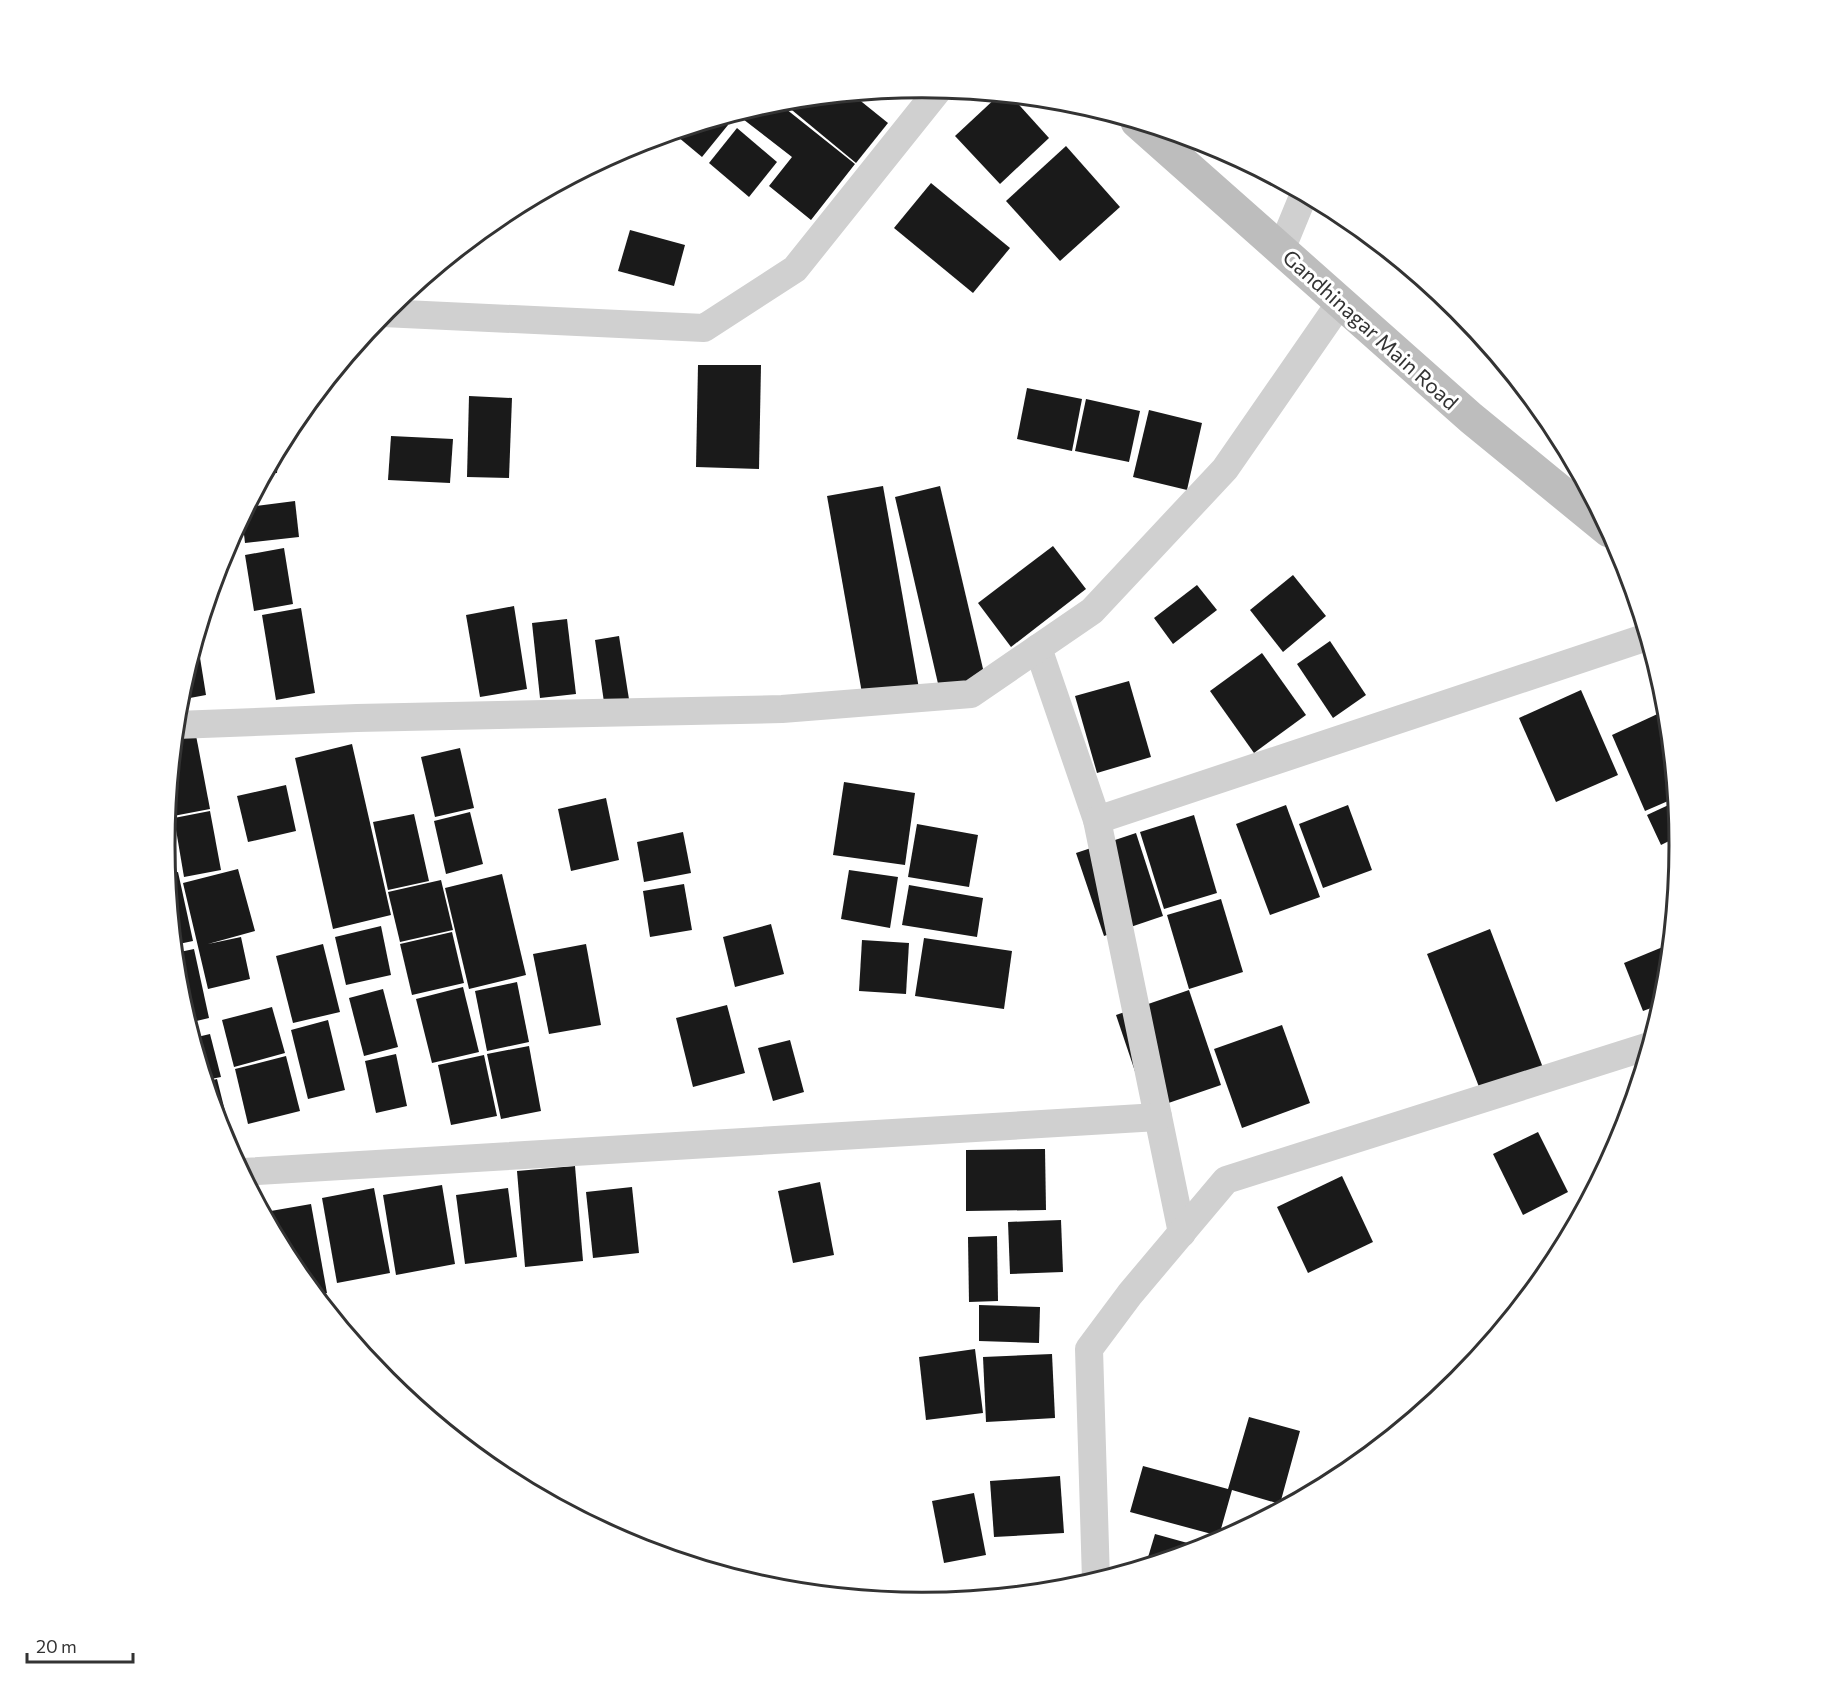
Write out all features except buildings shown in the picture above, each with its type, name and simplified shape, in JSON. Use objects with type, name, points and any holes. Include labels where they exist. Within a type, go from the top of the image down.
[{"type":"street","points":[[397,314],[704,328],[795,269],[932,98]]},
{"type":"street","name":"Gandhinagar Main Road","points":[[1154,135],[1471,418],[1594,519]]},
{"type":"street","points":[[1281,250],[1301,201]]},
{"type":"street","points":[[185,725],[357,718],[782,709],[971,694],[1092,611],[1225,469],[1340,303]]},
{"type":"street","points":[[1097,820],[1640,639]]},
{"type":"street","points":[[1038,648],[1097,820],[1182,1233]]},
{"type":"street","points":[[1096,1571],[1089,1349],[1130,1294],[1226,1180],[1641,1049]]},
{"type":"street","points":[[250,1172],[1158,1117]]}]
